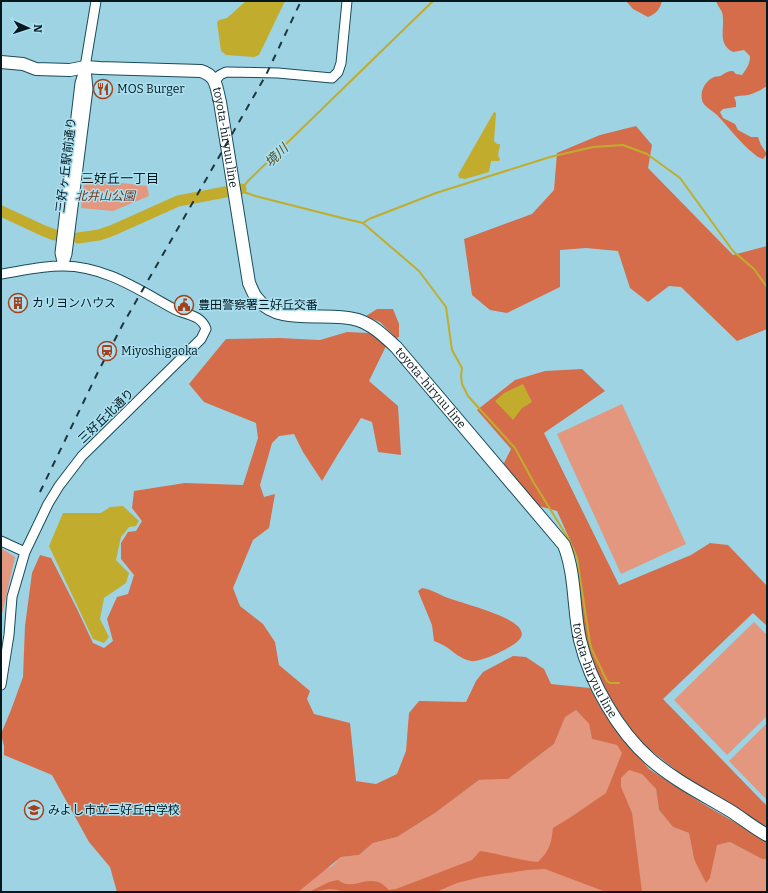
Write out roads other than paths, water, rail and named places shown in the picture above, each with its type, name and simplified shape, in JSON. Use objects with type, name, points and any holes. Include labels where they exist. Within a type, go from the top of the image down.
[{"type":"main road","name":"toyota-hiryuu line","points":[[1,62],[23,64],[34,61],[67,62],[85,68],[201,71],[212,76],[215,81],[222,114],[249,283],[256,297],[269,309],[282,314],[337,317],[358,320],[376,329],[396,347],[564,545],[571,571],[580,639],[585,657],[604,698],[624,732],[650,759],[668,774],[731,811],[767,835]]},
{"type":"street","name":"三好ヶ丘駅前通り","points":[[63,266],[67,254],[88,89],[85,68],[96,1]]},
{"type":"street","points":[[215,81],[220,75],[226,72],[278,73],[332,78],[338,72],[341,63],[347,1]]},
{"type":"street","points":[[1,274],[63,266]]},
{"type":"street","name":"三好丘北通り","points":[[1,685],[9,635],[12,598],[25,552],[48,504],[82,456],[201,339],[206,329],[201,320],[197,317],[180,312],[111,275],[96,270],[63,266]]},
{"type":"street","points":[[1,541],[25,552]]},
{"type":"waterway","points":[[433,1],[241,189],[244,192],[255,196],[363,223],[419,271],[446,307],[452,350],[462,368],[462,384],[468,396],[515,448],[534,483],[568,538],[577,558],[592,650],[607,681],[610,683],[619,683]]},
{"type":"waterway","points":[[363,223],[369,219],[436,193],[550,157],[593,147],[623,145],[647,154],[680,178],[733,251],[754,269],[767,287]]},
{"type":"waterway","name":"境川","points":[[78,238],[99,235],[111,231],[178,201],[241,189]]},
{"type":"waterway","name":"境川","points":[[1,211],[55,235]]},
{"type":"railway","points":[[40,492],[123,324],[266,75],[301,1]]},
{"type":"place","name":"MOS Burger","points":[[103,89]]},
{"type":"place","name":"カリヨンハウス","points":[[18,303]]},
{"type":"place","name":"豊田警察署三好丘交番","points":[[184,305]]},
{"type":"place","name":"Miyoshigaoka","points":[[107,351]]},
{"type":"place","name":"みよし市立三好丘中学校","points":[[34,810]]},
{"type":"district","name":"三好丘一丁目","points":[[120,178]]},
{"type":"park label","name":"北井山公園","points":[[105,196]]}]
